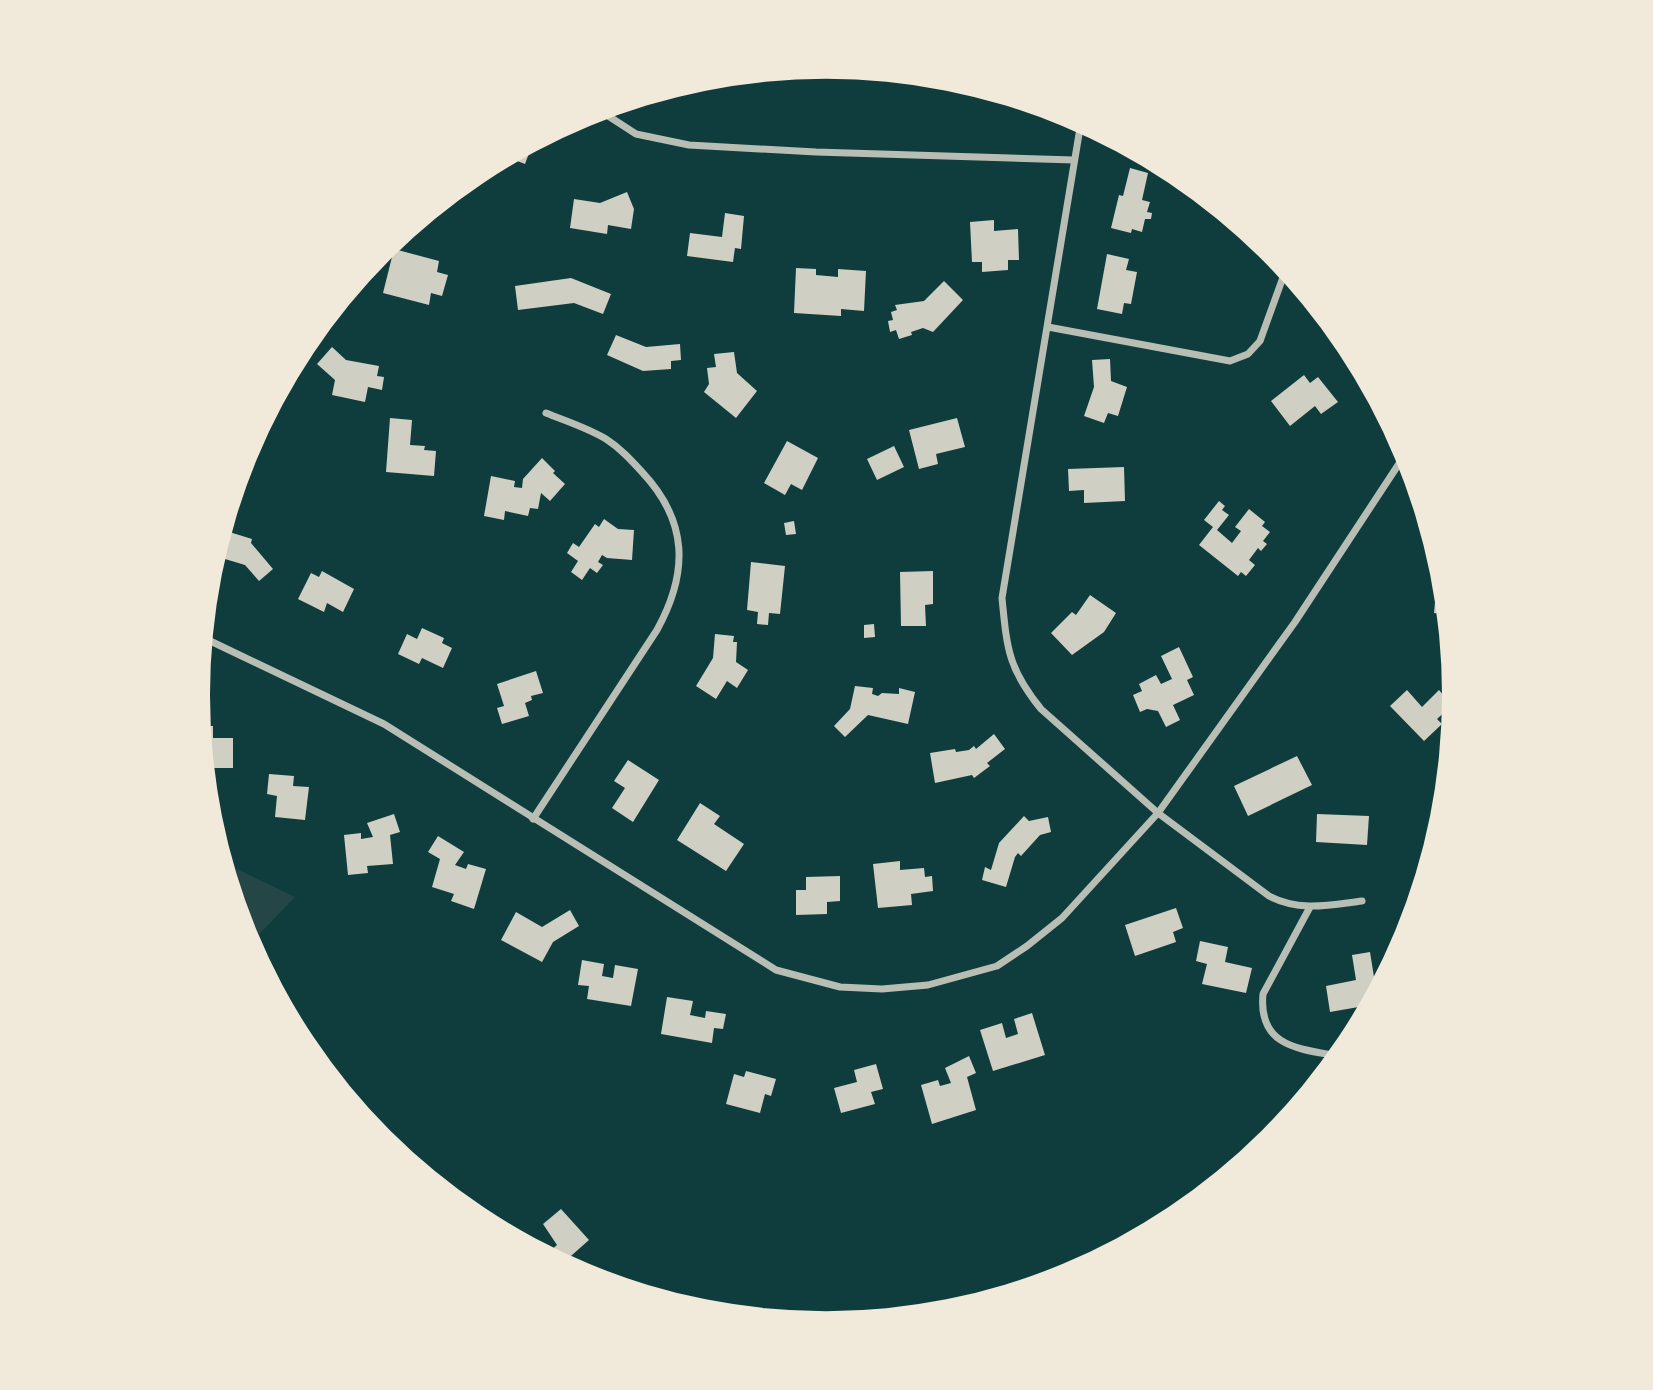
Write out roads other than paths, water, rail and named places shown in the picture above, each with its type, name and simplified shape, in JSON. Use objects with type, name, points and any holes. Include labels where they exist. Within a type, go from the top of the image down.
[{"type":"street","points":[[610,118],[636,134],[689,145],[1074,160]]},
{"type":"street","points":[[1080,134],[1002,598],[1013,668],[1041,709],[1158,813],[1269,896],[1283,904],[1310,907],[1362,901]]},
{"type":"street","points":[[1048,327],[1230,361],[1248,354],[1260,341],[1282,280]]},
{"type":"street","points":[[533,819],[657,630],[671,605],[680,557],[680,540],[666,504],[652,482],[628,456],[606,439],[546,413]]},
{"type":"street","points":[[213,642],[384,724],[776,970],[840,987],[882,989],[928,985],[997,965],[1027,946],[1062,918],[1158,813],[1294,622],[1398,465]]},
{"type":"street","points":[[1310,907],[1263,994],[1261,1010],[1269,1030],[1279,1040],[1297,1048],[1327,1054]]}]
